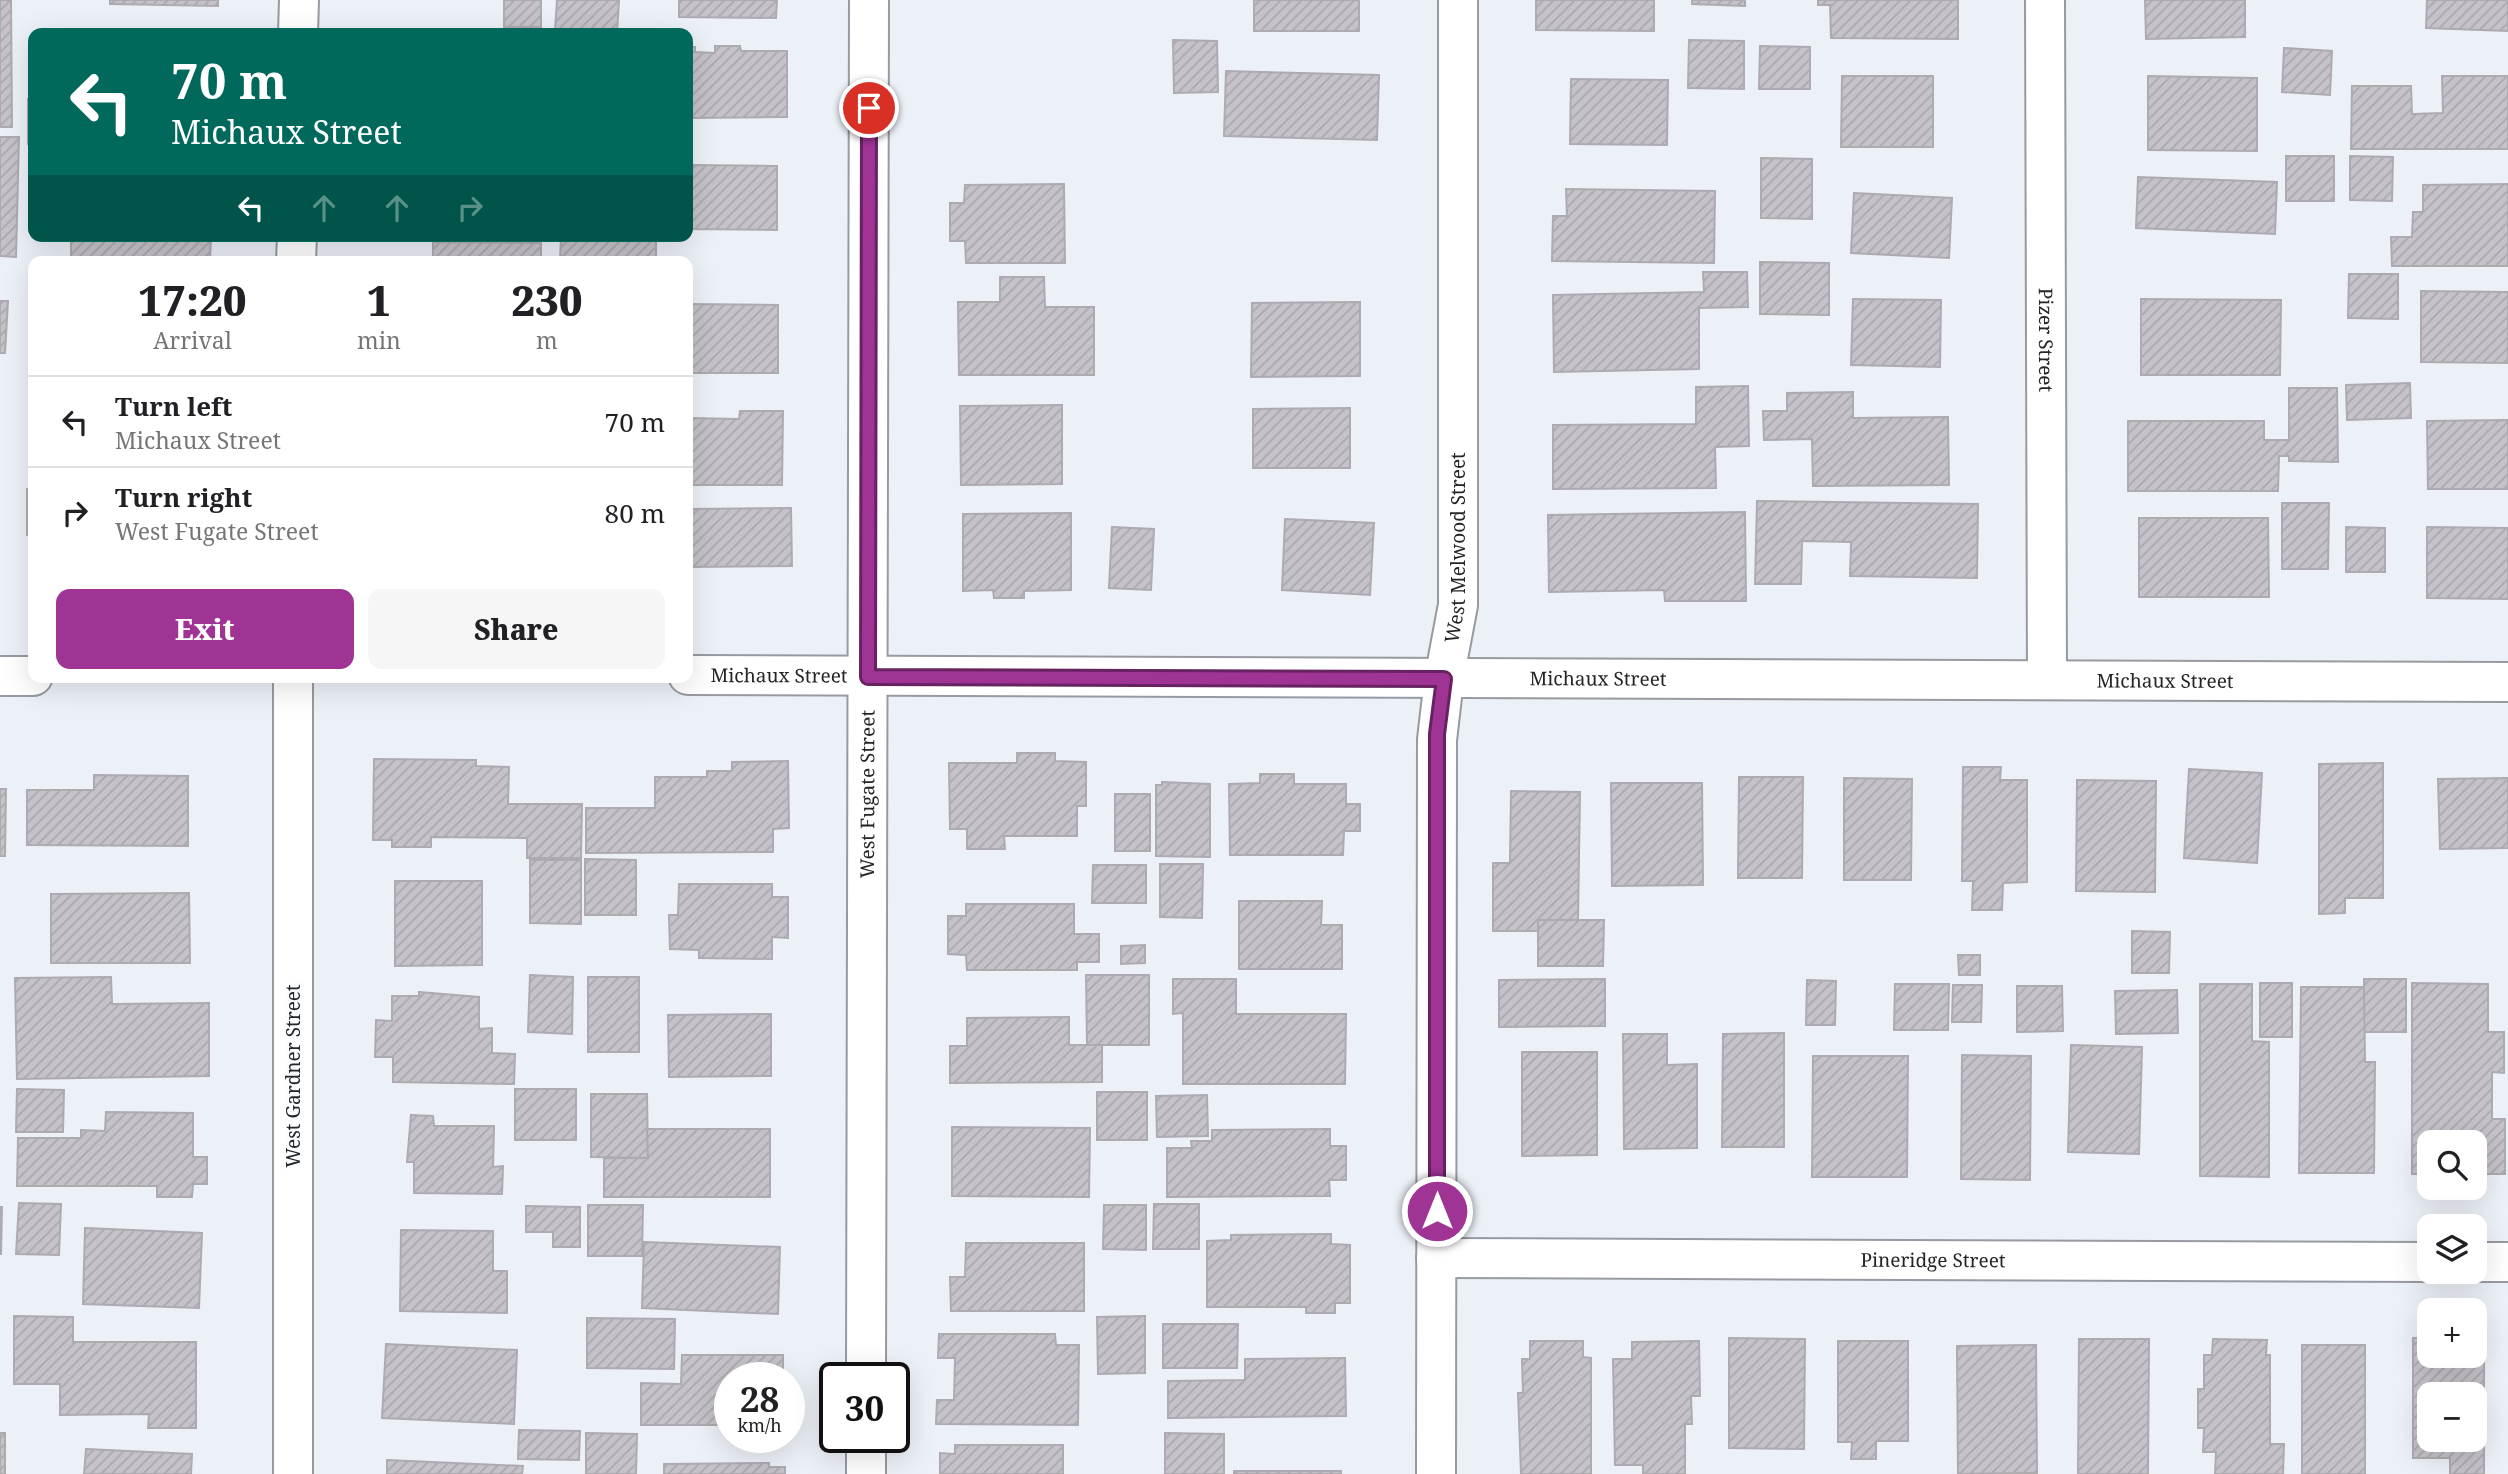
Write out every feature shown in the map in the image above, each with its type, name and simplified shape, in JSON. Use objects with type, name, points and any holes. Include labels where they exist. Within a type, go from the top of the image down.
[{"type":"street","points":[[298,28],[299,0]]},
{"type":"street","name":"West Fugate Street","points":[[866,1362],[869,0]]},
{"type":"street","name":"West Melwood Street","points":[[1436,1474],[1437,734],[1458,605],[1458,0]]},
{"type":"street","name":"Pizer Street","points":[[2045,0],[2047,680]]},
{"type":"street","name":"Michaux Street","points":[[693,675],[2508,682]]},
{"type":"street","points":[[0,676],[28,676]]},
{"type":"street","name":"West Gardner Street","points":[[293,683],[293,1474]]},
{"type":"street","name":"Pineridge Street","points":[[1436,1258],[2417,1262]]},
{"type":"street","points":[[2487,1262],[2508,1262]]},
{"type":"street","points":[[866,1453],[866,1474]]},
{"type":"building","points":[[0,0],[11,0],[12,127],[0,127]]},
{"type":"building","points":[[110,0],[218,0],[218,6],[110,4]]},
{"type":"building","points":[[504,0],[541,0],[541,27],[504,27]]},
{"type":"building","points":[[557,0],[619,0],[617,28],[555,28]]},
{"type":"building","points":[[679,0],[777,0],[776,18],[679,17]]},
{"type":"building","points":[[1254,0],[1359,0],[1359,31],[1254,31]]},
{"type":"building","points":[[1536,0],[1654,0],[1654,31],[1536,30]]},
{"type":"building","points":[[1692,0],[1745,0],[1745,6],[1692,4]]},
{"type":"building","points":[[1818,0],[1958,0],[1958,39],[1831,38],[1830,5],[1818,5]]},
{"type":"building","points":[[2145,0],[2245,0],[2245,37],[2146,39]]},
{"type":"building","points":[[2427,0],[2508,0],[2508,31],[2426,28]]},
{"type":"building","points":[[1173,40],[1217,41],[1218,92],[1174,93]]},
{"type":"building","points":[[1689,40],[1744,41],[1744,89],[1688,88]]},
{"type":"building","points":[[715,46],[740,46],[741,51],[787,51],[787,117],[693,118],[693,47],[695,52],[715,53]]},
{"type":"building","points":[[1760,46],[1810,47],[1810,89],[1759,89]]},
{"type":"building","points":[[2284,48],[2332,51],[2330,95],[2282,92]]},
{"type":"building","points":[[1226,71],[1379,75],[1377,140],[1224,136]]},
{"type":"building","points":[[1842,76],[1933,76],[1933,147],[1841,147]]},
{"type":"building","points":[[2148,76],[2257,78],[2257,151],[2148,150]]},
{"type":"building","points":[[2442,76],[2508,76],[2508,149],[2351,149],[2352,86],[2411,86],[2412,114],[2443,113]]},
{"type":"building","points":[[1571,79],[1668,80],[1667,145],[1570,144]]},
{"type":"building","points":[[0,137],[19,137],[16,257],[0,256]]},
{"type":"building","points":[[2286,156],[2334,156],[2334,201],[2286,201]]},
{"type":"building","points":[[2350,156],[2393,157],[2392,201],[2350,200]]},
{"type":"building","points":[[1761,158],[1812,159],[1812,219],[1761,218]]},
{"type":"building","points":[[693,165],[777,166],[777,230],[693,229]]},
{"type":"building","points":[[2138,177],[2277,182],[2275,234],[2136,228]]},
{"type":"building","points":[[1064,184],[1065,263],[966,263],[965,241],[950,241],[950,203],[964,203],[965,185]]},
{"type":"building","points":[[2508,184],[2508,266],[2392,266],[2391,237],[2412,237],[2413,212],[2423,212],[2423,185]]},
{"type":"building","points":[[1566,189],[1715,191],[1714,263],[1552,261],[1553,216],[1567,216]]},
{"type":"building","points":[[1854,193],[1952,198],[1949,258],[1851,253]]},
{"type":"building","points":[[71,242],[211,242],[210,256],[71,256]]},
{"type":"building","points":[[433,242],[541,243],[541,256],[433,256]]},
{"type":"building","points":[[561,242],[656,242],[656,256],[560,256]]},
{"type":"building","points":[[1760,262],[1829,263],[1829,315],[1760,314]]},
{"type":"building","points":[[1703,272],[1747,272],[1748,307],[1699,308],[1699,369],[1554,372],[1553,295],[1704,292]]},
{"type":"building","points":[[2349,274],[2398,274],[2398,319],[2348,318]]},
{"type":"building","points":[[1000,277],[1044,277],[1045,307],[1094,307],[1094,375],[959,375],[958,302],[1000,302]]},
{"type":"building","points":[[2421,291],[2508,292],[2508,363],[2421,362]]},
{"type":"building","points":[[1853,299],[1941,300],[1940,367],[1851,365]]},
{"type":"building","points":[[2141,299],[2281,300],[2280,375],[2141,375]]},
{"type":"building","points":[[0,301],[8,301],[5,353],[0,353]]},
{"type":"building","points":[[1360,302],[1360,376],[1251,377],[1252,303]]},
{"type":"building","points":[[693,304],[778,305],[778,373],[693,373]]},
{"type":"building","points":[[2410,383],[2411,418],[2347,420],[2346,385]]},
{"type":"building","points":[[1748,386],[1749,446],[1715,447],[1716,488],[1553,489],[1553,425],[1696,424],[1696,387]]},
{"type":"building","points":[[2289,388],[2337,388],[2338,462],[2289,461],[2289,456],[2279,456],[2278,491],[2128,491],[2128,421],[2264,421],[2264,440],[2289,440]]},
{"type":"building","points":[[1853,392],[1853,418],[1948,417],[1949,485],[1813,486],[1812,439],[1764,440],[1763,411],[1787,411],[1787,393]]},
{"type":"building","points":[[1062,405],[1062,484],[961,485],[960,406]]},
{"type":"building","points":[[1350,408],[1350,468],[1253,468],[1253,409]]},
{"type":"building","points":[[740,411],[783,411],[782,485],[693,485],[693,418],[739,419]]},
{"type":"building","points":[[2508,420],[2508,489],[2428,489],[2427,421]]},
{"type":"building","points":[[27,489],[28,489],[28,535]]},
{"type":"building","points":[[1757,501],[1978,504],[1977,578],[1850,576],[1851,542],[1802,541],[1801,584],[1755,584]]},
{"type":"building","points":[[2282,503],[2329,503],[2328,569],[2282,569]]},
{"type":"building","points":[[791,508],[792,566],[693,567],[693,509]]},
{"type":"building","points":[[1745,512],[1746,601],[1665,601],[1664,590],[1549,592],[1548,515]]},
{"type":"building","points":[[1071,513],[1071,590],[1024,591],[1024,598],[994,598],[993,590],[963,591],[963,514]]},
{"type":"building","points":[[2139,518],[2268,518],[2269,597],[2139,597]]},
{"type":"building","points":[[1285,519],[1374,523],[1370,595],[1282,590]]},
{"type":"building","points":[[1112,527],[1154,529],[1151,590],[1109,588]]},
{"type":"building","points":[[2346,527],[2385,528],[2385,572],[2346,572]]},
{"type":"building","points":[[2427,527],[2508,528],[2508,599],[2427,598]]},
{"type":"building","points":[[1017,753],[1055,753],[1055,761],[1086,762],[1086,806],[1077,806],[1077,836],[1004,836],[1005,849],[967,849],[967,829],[950,829],[949,763],[1017,763]]},
{"type":"building","points":[[374,759],[476,760],[476,766],[509,767],[508,804],[582,804],[581,858],[527,858],[527,838],[431,837],[431,847],[392,847],[392,840],[373,840]]},
{"type":"building","points":[[788,761],[789,828],[773,829],[773,852],[586,853],[586,808],[655,808],[655,777],[707,777],[707,771],[732,771],[732,762]]},
{"type":"building","points":[[2383,763],[2383,898],[2345,898],[2345,913],[2319,914],[2319,764]]},
{"type":"building","points":[[1963,767],[2001,767],[2000,780],[2027,780],[2027,882],[2003,883],[2002,910],[1972,910],[1973,881],[1962,881]]},
{"type":"building","points":[[2189,769],[2262,773],[2257,863],[2184,858]]},
{"type":"building","points":[[1260,774],[1294,774],[1294,784],[1346,784],[1346,804],[1360,804],[1360,831],[1344,831],[1343,855],[1230,855],[1229,784],[1260,783]]},
{"type":"building","points":[[94,775],[188,776],[188,846],[27,845],[27,790],[94,790]]},
{"type":"building","points":[[1739,777],[1803,777],[1802,878],[1738,878]]},
{"type":"building","points":[[1844,778],[1912,779],[1911,880],[1844,880]]},
{"type":"building","points":[[2508,778],[2508,848],[2440,849],[2438,779]]},
{"type":"building","points":[[2077,780],[2156,781],[2155,892],[2076,891]]},
{"type":"building","points":[[1162,782],[1210,784],[1210,857],[1156,856],[1156,785],[1162,785]]},
{"type":"building","points":[[1611,783],[1702,783],[1703,885],[1612,886]]},
{"type":"building","points":[[0,789],[6,789],[5,856],[0,856]]},
{"type":"building","points":[[1511,791],[1580,792],[1578,920],[1538,920],[1538,931],[1493,931],[1493,863],[1510,863]]},
{"type":"building","points":[[1115,794],[1150,794],[1150,851],[1115,851]]},
{"type":"building","points":[[585,859],[636,860],[636,915],[585,915]]},
{"type":"building","points":[[530,860],[581,860],[581,924],[530,923]]},
{"type":"building","points":[[1160,864],[1203,864],[1202,918],[1160,917]]},
{"type":"building","points":[[1093,865],[1146,865],[1146,903],[1092,903]]},
{"type":"building","points":[[395,881],[482,881],[482,965],[395,966]]},
{"type":"building","points":[[679,884],[772,884],[772,897],[788,897],[788,938],[772,937],[772,959],[699,958],[699,950],[670,949],[669,915],[678,915]]},
{"type":"building","points":[[189,893],[190,963],[51,963],[51,894]]},
{"type":"building","points":[[1239,901],[1322,901],[1321,925],[1342,925],[1342,969],[1239,969]]},
{"type":"building","points":[[966,904],[1074,904],[1074,934],[1099,934],[1099,962],[1077,962],[1077,970],[967,970],[966,955],[948,954],[948,916],[966,916]]},
{"type":"building","points":[[1538,920],[1604,920],[1603,966],[1538,966]]},
{"type":"building","points":[[2132,931],[2170,932],[2169,973],[2132,973]]},
{"type":"building","points":[[1145,945],[1145,963],[1121,964],[1121,946]]},
{"type":"building","points":[[1958,955],[1980,955],[1980,975],[1959,975]]},
{"type":"building","points":[[530,975],[573,977],[572,1034],[528,1032]]},
{"type":"building","points":[[1086,975],[1149,975],[1149,1045],[1087,1045]]},
{"type":"building","points":[[111,977],[112,1004],[209,1003],[209,1076],[17,1079],[15,978]]},
{"type":"building","points":[[588,977],[639,977],[639,1052],[588,1052]]},
{"type":"building","points":[[1173,979],[1236,979],[1236,1014],[1346,1014],[1345,1084],[1183,1084],[1183,1013],[1173,1014]]},
{"type":"building","points":[[1605,979],[1605,1026],[1499,1027],[1499,980]]},
{"type":"building","points":[[2364,979],[2406,979],[2406,1032],[2364,1032]]},
{"type":"building","points":[[1807,980],[1836,981],[1835,1025],[1806,1025]]},
{"type":"building","points":[[2260,983],[2292,983],[2292,1037],[2260,1037]]},
{"type":"building","points":[[2412,983],[2488,984],[2488,1032],[2504,1032],[2504,1073],[2492,1072],[2492,1119],[2505,1119],[2505,1174],[2487,1174],[2487,1130],[2417,1130],[2417,1174],[2412,1174]]},
{"type":"building","points":[[1895,984],[1949,984],[1948,1030],[1894,1030]]},
{"type":"building","points":[[2200,984],[2252,984],[2252,1041],[2269,1042],[2269,1177],[2200,1176]]},
{"type":"building","points":[[1953,985],[1982,985],[1981,1022],[1952,1022]]},
{"type":"building","points":[[2017,986],[2062,986],[2063,1031],[2017,1032]]},
{"type":"building","points":[[2301,987],[2364,987],[2365,1062],[2375,1062],[2374,1173],[2299,1173]]},
{"type":"building","points":[[2177,990],[2178,1033],[2116,1034],[2115,991]]},
{"type":"building","points":[[419,992],[479,997],[479,1029],[492,1028],[492,1053],[515,1054],[514,1084],[393,1082],[393,1057],[375,1057],[376,1020],[392,1021],[392,996],[419,996]]},
{"type":"building","points":[[771,1014],[771,1076],[669,1077],[668,1015]]},
{"type":"building","points":[[1069,1017],[1069,1045],[1102,1045],[1102,1082],[950,1083],[950,1046],[967,1046],[967,1018]]},
{"type":"building","points":[[1784,1033],[1784,1147],[1722,1147],[1723,1034]]},
{"type":"building","points":[[1623,1034],[1667,1034],[1667,1065],[1697,1064],[1697,1148],[1624,1149]]},
{"type":"building","points":[[2071,1045],[2142,1047],[2139,1154],[2068,1152]]},
{"type":"building","points":[[1522,1052],[1597,1052],[1597,1155],[1522,1156]]},
{"type":"building","points":[[1962,1055],[2031,1056],[2030,1180],[1961,1179]]},
{"type":"building","points":[[1813,1056],[1908,1056],[1907,1177],[1812,1177]]},
{"type":"building","points":[[17,1089],[64,1090],[63,1132],[16,1132]]},
{"type":"building","points":[[515,1089],[576,1089],[576,1140],[515,1140]]},
{"type":"building","points":[[1097,1092],[1147,1092],[1147,1140],[1097,1140]]},
{"type":"building","points":[[591,1094],[647,1094],[648,1158],[591,1157]]},
{"type":"building","points":[[1207,1095],[1208,1136],[1157,1137],[1156,1096]]},
{"type":"building","points":[[106,1112],[193,1113],[193,1157],[207,1157],[207,1184],[193,1184],[192,1197],[157,1197],[157,1186],[17,1186],[18,1138],[81,1138],[81,1130],[105,1131]]},
{"type":"building","points":[[411,1115],[433,1116],[434,1126],[494,1126],[493,1167],[503,1166],[502,1194],[414,1193],[414,1162],[407,1162]]},
{"type":"building","points":[[952,1127],[1090,1128],[1089,1197],[952,1196]]},
{"type":"building","points":[[647,1129],[770,1129],[770,1197],[604,1197],[604,1158],[648,1158]]},
{"type":"building","points":[[1330,1129],[1330,1146],[1346,1146],[1346,1180],[1329,1180],[1330,1196],[1167,1197],[1167,1148],[1192,1148],[1191,1141],[1212,1141],[1212,1130]]},
{"type":"building","points":[[19,1203],[61,1204],[59,1255],[16,1254]]},
{"type":"building","points":[[1154,1204],[1199,1204],[1199,1249],[1153,1249]]},
{"type":"building","points":[[588,1205],[643,1205],[642,1256],[588,1256]]},
{"type":"building","points":[[1104,1205],[1146,1205],[1146,1250],[1103,1249]]},
{"type":"building","points":[[526,1206],[580,1207],[580,1247],[553,1247],[553,1232],[526,1232]]},
{"type":"building","points":[[2,1207],[1,1254],[0,1254]]},
{"type":"building","points":[[85,1228],[202,1233],[199,1308],[83,1304]]},
{"type":"building","points":[[401,1230],[493,1231],[493,1271],[507,1271],[507,1313],[400,1311]]},
{"type":"building","points":[[1331,1234],[1331,1244],[1350,1245],[1350,1303],[1335,1303],[1335,1313],[1306,1313],[1306,1307],[1207,1307],[1207,1241],[1231,1240],[1231,1235]]},
{"type":"building","points":[[644,1242],[780,1247],[778,1314],[642,1308]]},
{"type":"building","points":[[966,1243],[1084,1243],[1084,1311],[951,1311],[950,1277],[965,1277]]},
{"type":"building","points":[[14,1316],[73,1317],[73,1342],[196,1342],[196,1428],[148,1428],[149,1414],[60,1415],[60,1384],[14,1384]]},
{"type":"building","points":[[1145,1316],[1145,1373],[1098,1374],[1097,1317]]},
{"type":"building","points":[[587,1318],[675,1319],[674,1369],[587,1368]]},
{"type":"building","points":[[1163,1324],[1238,1324],[1237,1368],[1163,1368]]},
{"type":"building","points":[[939,1334],[1055,1334],[1056,1345],[1079,1345],[1078,1425],[936,1424],[937,1400],[954,1400],[955,1358],[938,1358]]},
{"type":"building","points":[[1729,1338],[1805,1339],[1804,1449],[1729,1448]]},
{"type":"building","points":[[2413,1338],[2417,1338],[2417,1368],[2484,1368],[2484,1382],[2417,1382],[2417,1452],[2484,1452],[2484,1474],[2450,1474],[2450,1458],[2413,1458]]},
{"type":"building","points":[[2079,1339],[2149,1339],[2148,1474],[2078,1474]]},
{"type":"building","points":[[2213,1339],[2267,1340],[2266,1355],[2270,1355],[2270,1444],[2284,1444],[2283,1474],[2215,1474],[2216,1452],[2203,1452],[2204,1428],[2198,1428],[2198,1389],[2204,1389],[2204,1355],[2212,1355]]},
{"type":"building","points":[[1530,1341],[1583,1341],[1583,1357],[1591,1358],[1591,1474],[1521,1474],[1518,1393],[1523,1393],[1522,1359],[1530,1359]]},
{"type":"building","points":[[1699,1341],[1700,1396],[1691,1396],[1692,1424],[1685,1424],[1685,1474],[1643,1474],[1643,1465],[1615,1465],[1613,1359],[1632,1359],[1632,1342]]},
{"type":"building","points":[[1838,1341],[1908,1341],[1908,1441],[1876,1441],[1876,1459],[1851,1459],[1852,1442],[1838,1442]]},
{"type":"building","points":[[386,1344],[517,1350],[514,1424],[382,1418]]},
{"type":"building","points":[[2036,1345],[2037,1473],[1958,1474],[1957,1346]]},
{"type":"building","points":[[2302,1345],[2365,1345],[2365,1474],[2302,1474]]},
{"type":"building","points":[[682,1355],[783,1355],[783,1362],[714,1362],[714,1425],[641,1425],[641,1383],[681,1384]]},
{"type":"building","points":[[1345,1358],[1346,1416],[1168,1418],[1168,1381],[1245,1380],[1245,1359]]},
{"type":"building","points":[[519,1430],[580,1431],[579,1460],[518,1459]]},
{"type":"building","points":[[0,1433],[5,1433],[5,1474],[0,1474]]},
{"type":"building","points":[[586,1433],[637,1434],[636,1474],[586,1474]]},
{"type":"building","points":[[1165,1433],[1224,1434],[1224,1474],[1165,1474]]},
{"type":"building","points":[[955,1445],[1063,1445],[1063,1474],[940,1474],[940,1453],[955,1454]]},
{"type":"building","points":[[86,1449],[192,1454],[191,1474],[84,1474]]},
{"type":"building","points":[[387,1460],[523,1466],[522,1474],[387,1474]]},
{"type":"building","points":[[769,1463],[769,1467],[785,1467],[785,1474],[664,1474],[664,1464]]},
{"type":"building","points":[[1234,1471],[1341,1471],[1341,1474],[1234,1474]]},
{"type":"route","points":[[869,108],[868,677],[1444,679],[1437,734],[1437,1211]]}]
